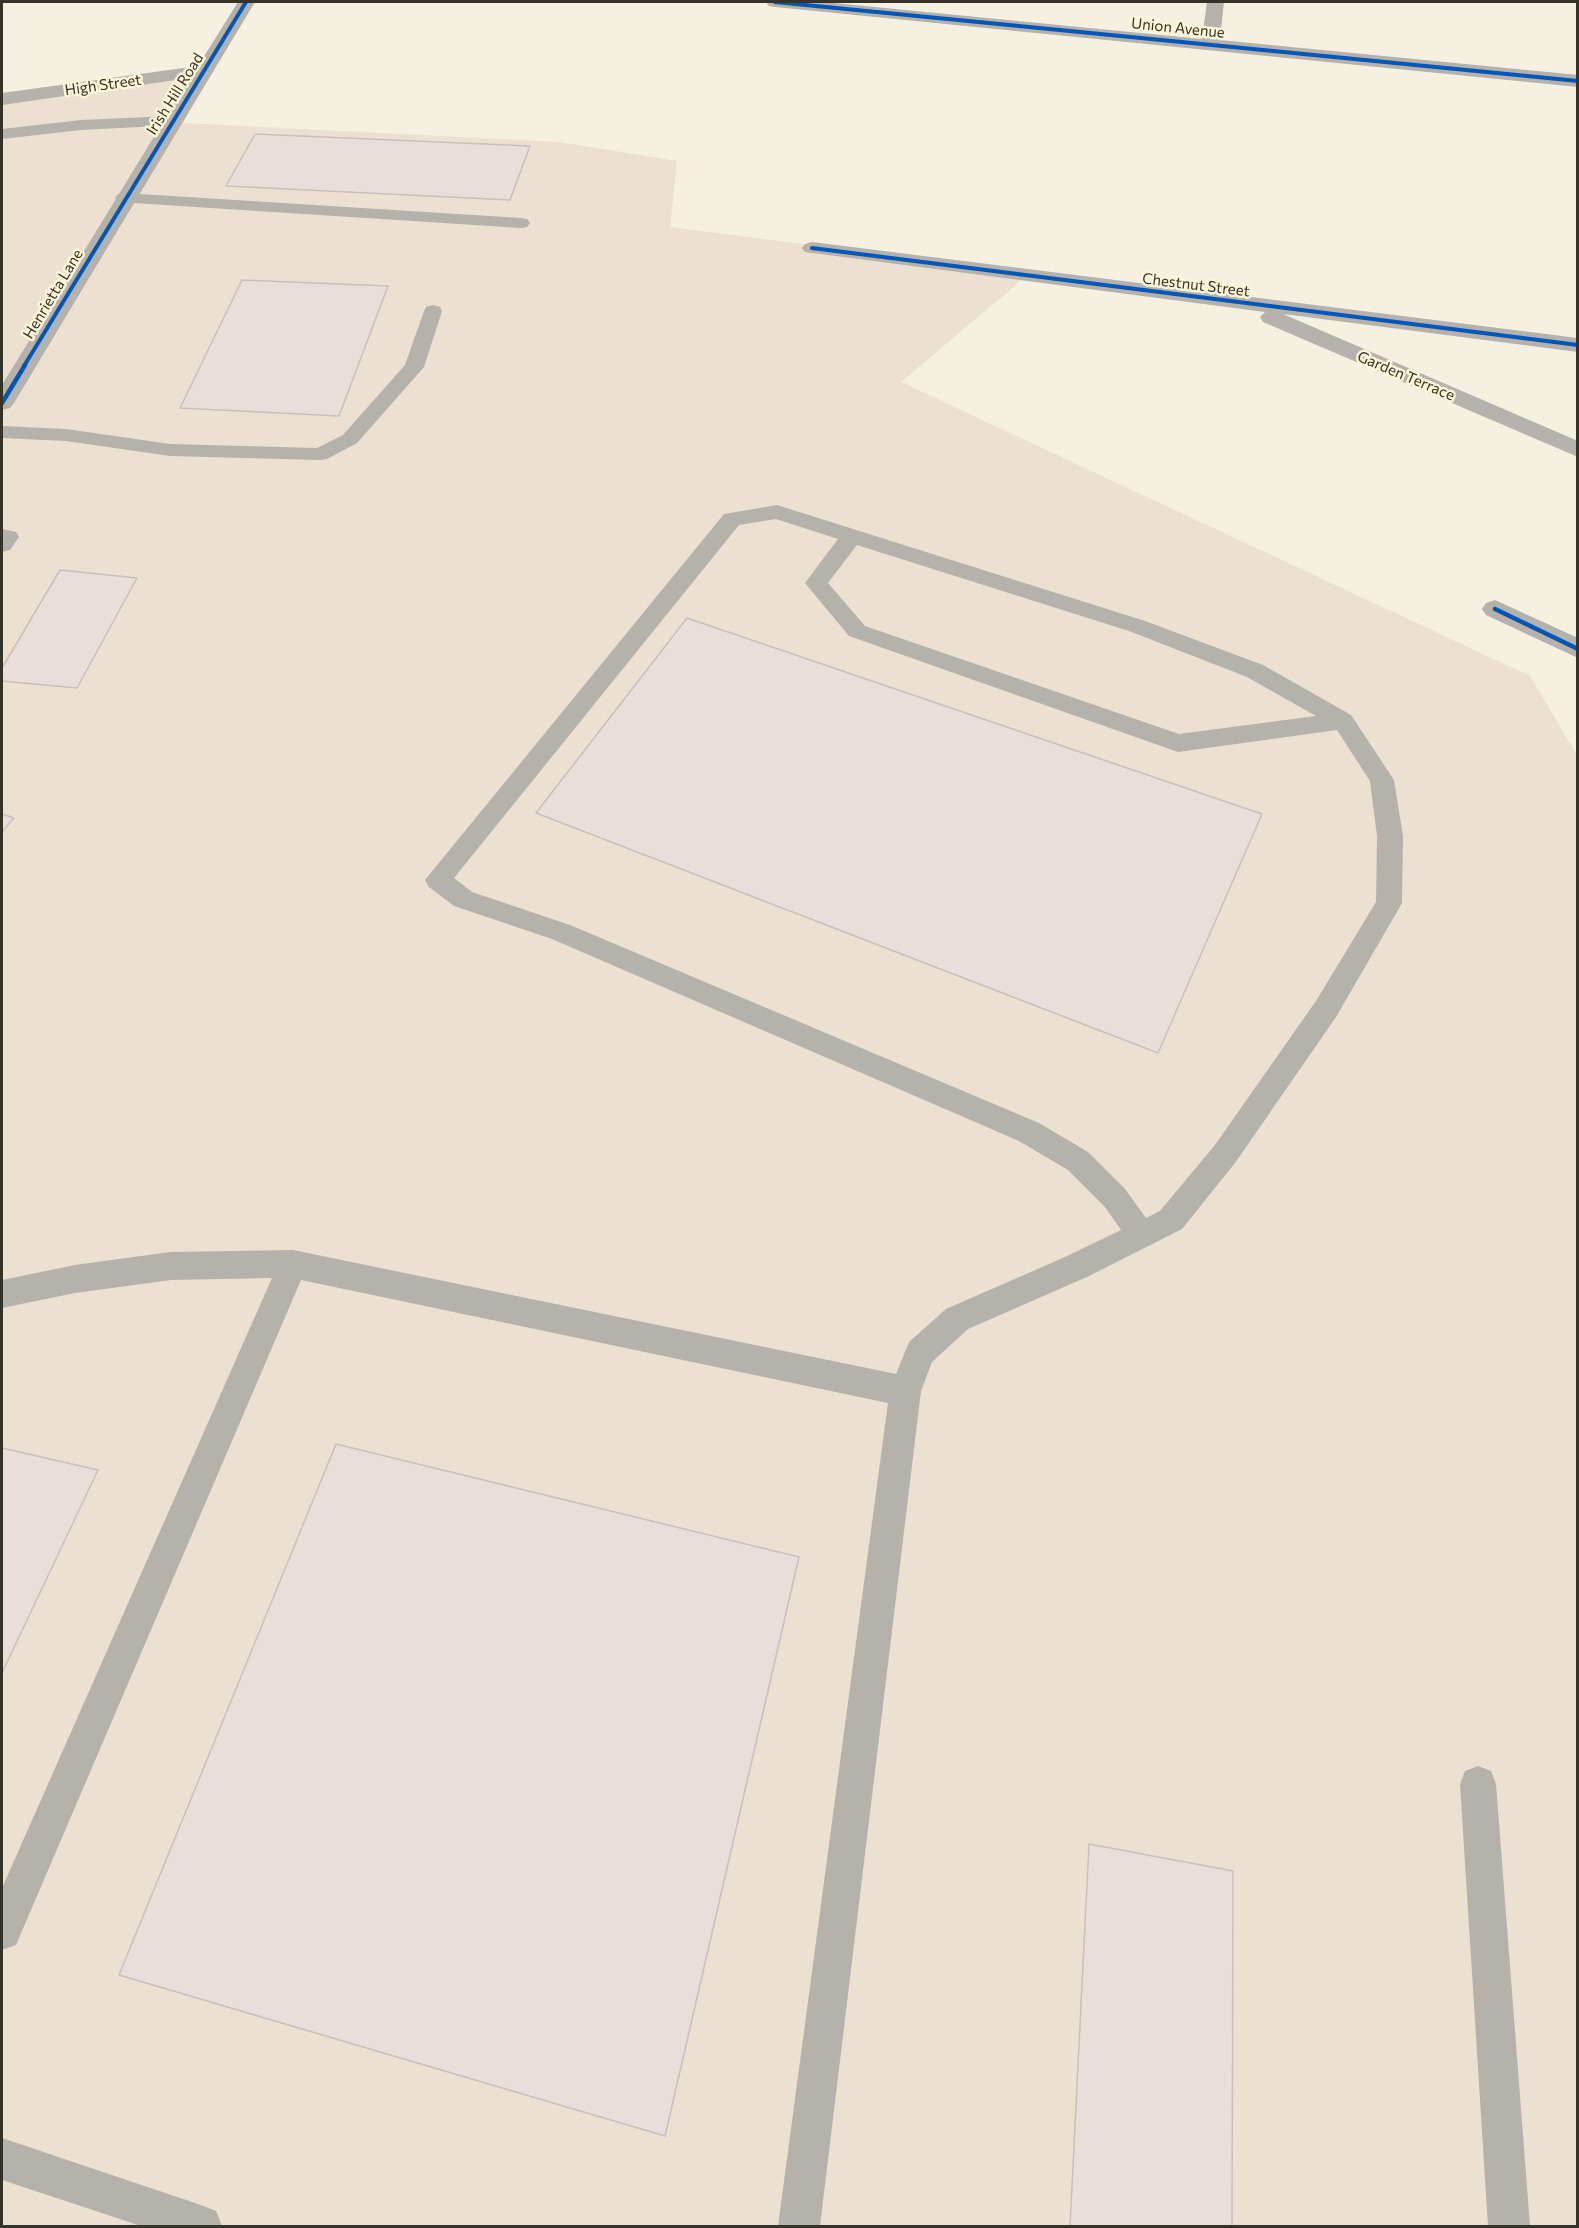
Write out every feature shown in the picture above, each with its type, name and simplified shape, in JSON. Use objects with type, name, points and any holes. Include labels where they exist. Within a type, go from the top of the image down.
[{"type":"street","name":"Irish Hill Road","points":[[124,198],[246,2]]},
{"type":"street","name":"Union Avenue","points":[[775,2],[1578,81]]},
{"type":"street","points":[[1211,44],[1216,2]]},
{"type":"street","name":"High Street","points":[[2,99],[204,71]]},
{"type":"street","name":"Henrietta Lane","points":[[2,403],[124,198]]},
{"type":"street","name":"Chestnut Street","points":[[812,248],[1578,345]]},
{"type":"street","name":"Garden Terrace","points":[[1235,302],[1578,450]]},
{"type":"street","points":[[1495,609],[1578,649]]},
{"type":"lane","points":[[2,134],[81,125],[172,121]]},
{"type":"lane","points":[[124,198],[521,223]]},
{"type":"lane","points":[[2,432],[66,435],[170,450],[320,454],[350,439],[414,367],[433,311]]},
{"type":"lane","points":[[799,2226],[905,1391],[920,1353],[957,1319],[1077,1267],[1141,1235],[1171,1220],[1225,1154],[1326,1009],[1389,903],[1390,836],[1382,780],[1343,721],[1256,671],[1148,630],[777,512],[732,519],[438,880],[463,899],[561,932],[1029,1132],[1078,1161],[1115,1198],[1141,1235]]},
{"type":"lane","points":[[2,536],[8,537],[2,545]]},
{"type":"lane","points":[[852,536],[816,583],[857,631],[1178,743],[1343,721]]},
{"type":"lane","points":[[2,1294],[75,1279],[171,1266],[293,1264],[905,1391]]},
{"type":"lane","points":[[2,1931],[293,1264]]},
{"type":"lane","points":[[1478,1784],[1509,2226]]},
{"type":"lane","points":[[2,2159],[201,2226]]},
{"type":"shaded area","points":[[210,67],[183,123],[559,142],[677,161],[670,227],[1030,273],[901,382],[1530,676],[1577,755],[1577,2226],[2,2226],[2,99]]},
{"type":"building","points":[[255,134],[530,146],[510,200],[226,186]]},
{"type":"building","points":[[242,280],[388,286],[339,416],[180,408]]},
{"type":"building","points":[[60,570],[137,578],[77,688],[2,681],[2,668]]},
{"type":"building","points":[[687,618],[1262,814],[1158,1053],[536,813]]},
{"type":"building","points":[[2,814],[14,818],[2,832]]},
{"type":"building","points":[[336,1444],[799,1557],[665,2136],[119,1975]]},
{"type":"building","points":[[2,1448],[98,1470],[2,1673]]},
{"type":"building","points":[[1089,1844],[1233,1871],[1232,2226],[1070,2226]]},
{"type":"cycle path","points":[[2,403],[246,2]]},
{"type":"cycle path","points":[[775,2],[1578,81]]},
{"type":"cycle path","points":[[812,248],[1578,345]]},
{"type":"cycle path","points":[[1495,609],[1578,649]]}]
